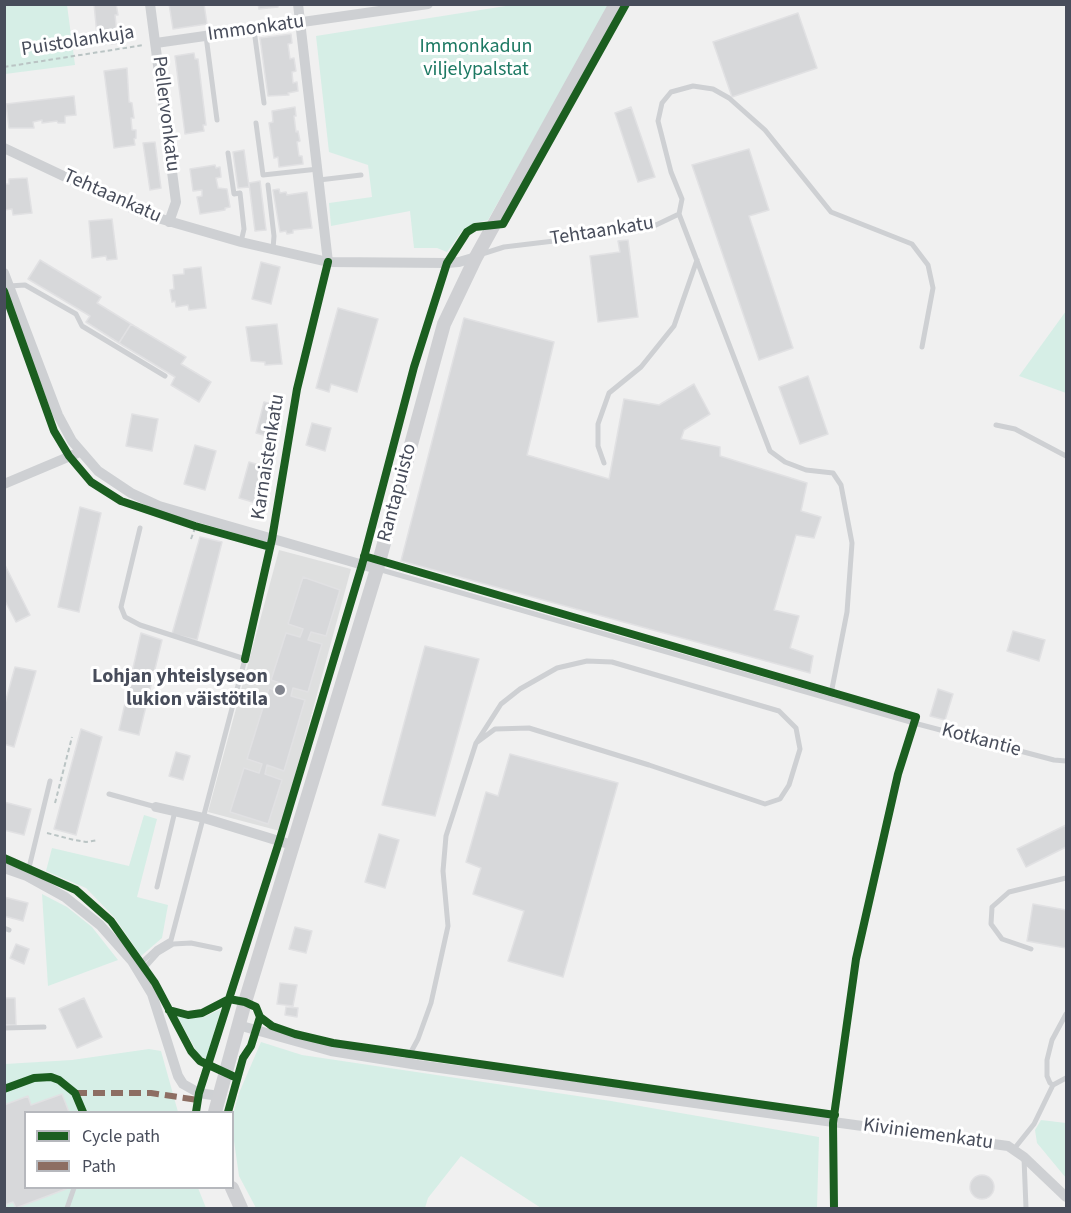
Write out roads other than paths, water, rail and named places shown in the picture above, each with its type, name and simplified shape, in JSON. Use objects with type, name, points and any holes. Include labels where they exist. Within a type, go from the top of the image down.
[{"type":"street","name":"Pellervonkatu","points":[[150,4],[176,202],[169,222]]},
{"type":"street","points":[[298,4],[328,262]]},
{"type":"street","name":"Immonkatu","points":[[156,43],[428,4]]},
{"type":"street","name":"Rantapuisto","points":[[215,1111],[238,1025],[377,569],[444,324],[476,257],[616,4]]},
{"type":"street","name":"Tehtaankatu","points":[[4,148],[144,214],[241,242],[328,262],[447,263],[476,257]]},
{"type":"street","points":[[4,273],[47,388],[72,441],[98,471],[116,484],[159,506],[377,569]]},
{"type":"street","points":[[4,484],[80,452]]},
{"type":"street","points":[[156,807],[204,818],[292,845]]},
{"type":"street","points":[[4,868],[27,876],[65,897],[100,925],[140,968],[152,994],[178,1076],[183,1084],[199,1093],[219,1096]]},
{"type":"street","name":"Kiviniemenkatu","points":[[238,1025],[331,1051],[405,1063],[1008,1146],[1024,1157],[1066,1197]]},
{"type":"street","points":[[232,1189],[241,1209]]},
{"type":"lane","points":[[254,30],[264,103]]},
{"type":"lane","points":[[206,36],[217,120]]},
{"type":"lane","name":"Tehtaankatu","points":[[476,257],[490,250],[504,247],[628,232],[656,225],[679,214],[682,199],[671,172],[658,121],[662,103],[671,92],[693,86],[713,89],[729,98],[765,130],[831,212],[912,244],[928,265],[933,288],[922,347]]},
{"type":"lane","points":[[256,123],[263,175],[318,169]]},
{"type":"lane","points":[[228,153],[234,194],[240,193],[244,229],[241,242]]},
{"type":"lane","points":[[319,180],[361,175]]},
{"type":"lane","points":[[268,185],[274,236],[273,249]]},
{"type":"lane","points":[[679,214],[770,451],[785,462],[806,470],[833,473],[842,485],[852,543],[847,612],[830,699]]},
{"type":"lane","points":[[604,463],[598,446],[598,423],[609,393],[641,367],[674,326],[697,261]]},
{"type":"lane","points":[[9,286],[25,285],[66,308],[76,314],[82,326],[165,376]]},
{"type":"lane","points":[[996,425],[1015,429],[1066,456]]},
{"type":"lane","points":[[140,528],[121,607],[126,617],[140,626],[245,659],[171,940],[140,968]]},
{"type":"lane","name":"Kotkantie","points":[[377,569],[914,723],[1066,762]]},
{"type":"lane","points":[[405,1063],[418,1039],[431,1004],[448,926],[443,871],[446,836],[476,743],[501,704],[520,689],[557,668],[587,661],[612,662],[779,711],[795,728],[800,749],[789,784],[780,800],[765,804],[529,728],[495,729],[476,743]]},
{"type":"lane","points":[[27,876],[50,781]]},
{"type":"lane","points":[[109,794],[156,807]]},
{"type":"lane","points":[[157,887],[175,811]]},
{"type":"lane","points":[[1031,949],[1002,939],[991,924],[992,907],[1009,892],[1066,878]]},
{"type":"lane","points":[[140,968],[172,944],[191,943],[220,948]]},
{"type":"lane","points":[[1053,1085],[1047,1076],[1047,1060],[1052,1040],[1066,1014]]},
{"type":"lane","points":[[4,1028],[44,1027]]},
{"type":"lane","points":[[1013,1150],[1034,1124],[1053,1085],[1066,1078]]},
{"type":"lane","points":[[1024,1157],[1026,1209]]},
{"type":"lane","points":[[67,1209],[74,1189]]},
{"type":"place","name":"Lohjan yhteislyseon lukion väistötila","points":[[280,690]]},
{"type":"park label","name":"Immonkadun viljelypalstat","points":[[476,60]]}]
